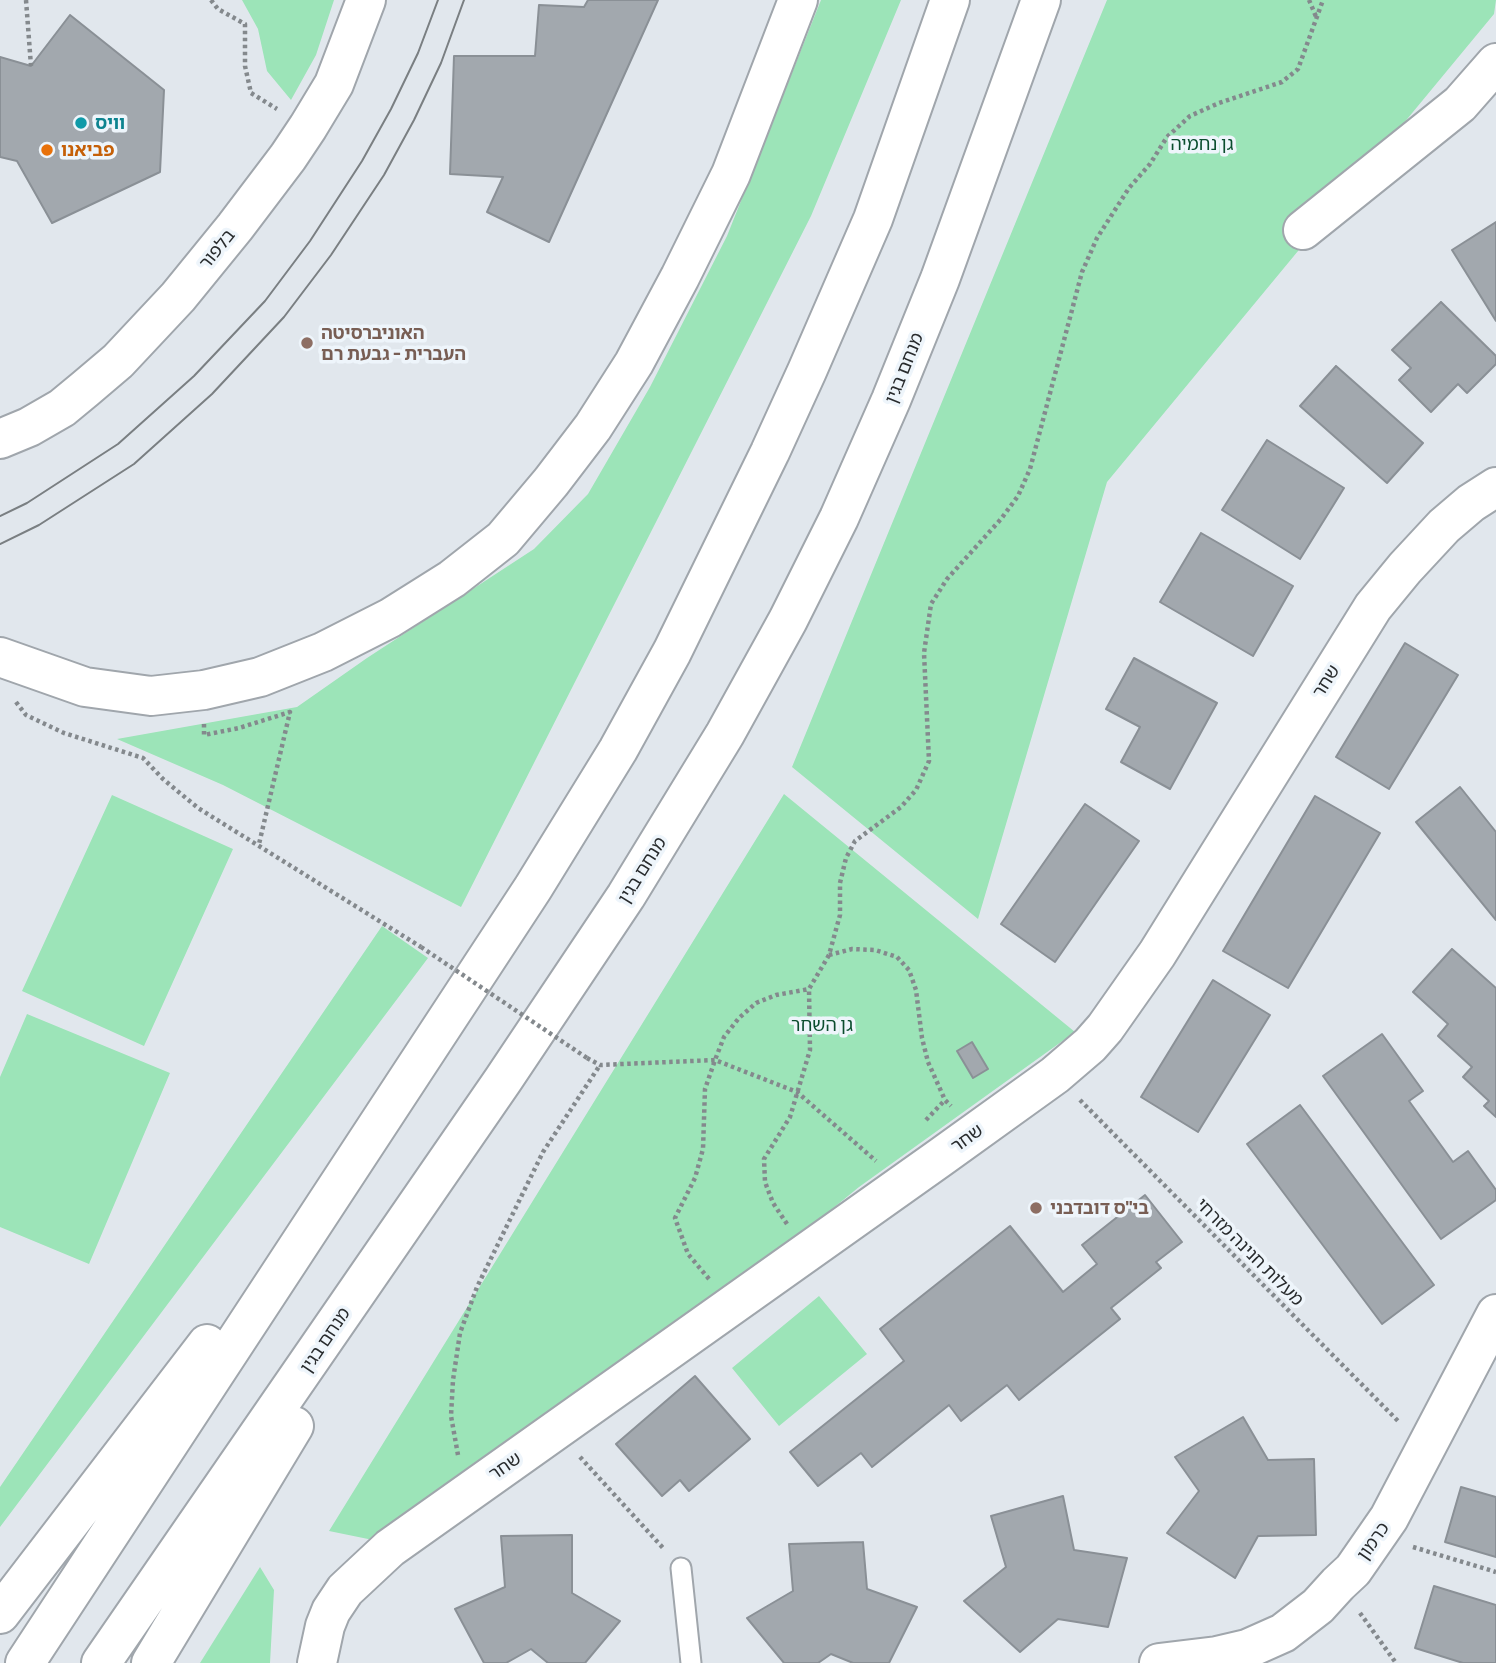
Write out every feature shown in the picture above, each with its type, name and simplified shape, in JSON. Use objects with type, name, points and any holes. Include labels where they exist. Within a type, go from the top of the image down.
[{"type":"main road","name":"בלפור","points":[[0,439],[29,427],[62,408],[118,360],[178,297],[288,157],[334,85],[366,0]]},
{"type":"main road","points":[[13,661],[85,687],[151,696],[204,690],[260,677],[323,652],[390,618],[452,579],[503,539],[584,438],[634,363],[680,278],[731,174],[799,0]]},
{"type":"main road","points":[[25,1663],[402,1090],[618,750],[672,652],[770,452],[862,245],[950,0]]},
{"type":"main road","name":"מנחם בגין","points":[[101,1663],[503,1080],[626,896],[731,722],[839,518],[891,400],[940,279],[1041,0]]},
{"type":"main road","points":[[1303,230],[1460,104],[1496,63]]},
{"type":"main road","name":"שחר","points":[[317,1663],[325,1626],[345,1590],[390,1548],[976,1132],[1055,1075],[1090,1045],[1135,986],[1202,884],[1373,607],[1444,526],[1471,503],[1496,487]]},
{"type":"main road","points":[[151,1663],[503,1080]]},
{"type":"main road","points":[[0,1615],[402,1090]]},
{"type":"main road","name":"כרמון","points":[[1159,1663],[1217,1656],[1247,1649],[1283,1633],[1318,1606],[1353,1570],[1389,1518],[1496,1314]]},
{"type":"lane","points":[[681,1568],[691,1663]]},
{"type":"path","points":[[26,0],[31,66]]},
{"type":"path","points":[[211,0],[218,9],[245,24],[245,66],[251,93],[307,127]]},
{"type":"path","points":[[1310,0],[1317,19]]},
{"type":"path","points":[[806,1253],[773,1203],[765,1182],[764,1159],[790,1117],[810,1050],[808,989],[829,955],[840,915],[840,883],[846,858],[855,841],[901,807],[916,790],[929,761],[925,653],[932,604],[947,579],[1002,519],[1018,496],[1030,469],[1082,272],[1097,238],[1129,188],[1150,164],[1167,137],[1190,116],[1219,103],[1282,82],[1298,69],[1323,0]]},
{"type":"path","points":[[13,661],[14,699],[26,715],[64,733],[143,758],[198,808],[421,947],[587,1058],[600,1065],[715,1060],[797,1093],[903,1184]]},
{"type":"path","points":[[204,690],[204,735],[239,728],[290,712],[259,844]]},
{"type":"path","points":[[829,955],[852,949],[875,950],[897,957],[909,970],[916,990],[928,1062],[945,1100],[976,1132]]},
{"type":"path","points":[[732,1305],[688,1254],[675,1217],[695,1178],[703,1149],[705,1090],[724,1037],[739,1018],[756,1003],[776,995],[808,989]]},
{"type":"path","points":[[469,1492],[460,1468],[451,1416],[460,1333],[477,1287],[543,1152],[600,1065]]},
{"type":"path","name":"מעלות חנינה מזרחי","points":[[1055,1075],[1426,1448]]},
{"type":"path","points":[[556,1430],[681,1568]]},
{"type":"path","points":[[1377,1536],[1496,1572]]},
{"type":"path","points":[[1338,1584],[1396,1663]]},
{"type":"green space","points":[[242,0],[334,0],[316,55],[291,100],[267,71],[258,29]]},
{"type":"green space","points":[[821,0],[901,0],[811,216],[461,907],[223,785],[117,739],[297,707],[534,549],[588,494],[650,387],[727,236]]},
{"type":"green space","name":"גן נחמיה","points":[[1107,0],[1496,0],[1494,14],[1107,482],[978,919],[792,767]]},
{"type":"green space","name":"גן השחר","points":[[784,794],[1075,1032],[859,1187],[417,1549],[329,1531]]},
{"type":"green space","points":[[112,795],[233,849],[144,1046],[22,991]]},
{"type":"green space","points":[[382,926],[428,958],[0,1527],[0,1487]]},
{"type":"green space","points":[[27,1014],[170,1073],[89,1264],[0,1227],[0,1077]]},
{"type":"green space","points":[[819,1296],[867,1354],[779,1426],[732,1368]]},
{"type":"green space","points":[[260,1567],[274,1590],[270,1663],[200,1663]]},
{"type":"building","points":[[588,0],[658,0],[549,242],[487,212],[503,177],[450,174],[454,56],[535,56],[539,5],[584,7]]},
{"type":"building","name":"וויס","points":[[70,15],[164,90],[160,172],[52,223],[17,161],[0,157],[0,57],[31,66]]},
{"type":"building","points":[[1496,222],[1496,321],[1452,250]]},
{"type":"building","points":[[1441,302],[1496,356],[1496,364],[1467,393],[1458,384],[1431,412],[1399,380],[1411,368],[1392,350]]},
{"type":"building","points":[[1336,366],[1423,443],[1387,483],[1300,406]]},
{"type":"building","points":[[1267,440],[1344,488],[1300,559],[1222,510]]},
{"type":"building","points":[[1201,533],[1293,586],[1253,656],[1160,602]]},
{"type":"building","points":[[1405,643],[1458,675],[1389,789],[1336,757]]},
{"type":"building","points":[[1134,658],[1217,703],[1170,789],[1121,762],[1140,727],[1106,709]]},
{"type":"building","points":[[1460,787],[1496,832],[1496,920],[1416,822]]},
{"type":"building","points":[[1315,796],[1380,833],[1288,988],[1223,951]]},
{"type":"building","points":[[1085,804],[1139,841],[1055,962],[1001,924]]},
{"type":"building","points":[[1452,949],[1496,988],[1496,1117],[1484,1106],[1489,1101],[1463,1077],[1472,1067],[1438,1036],[1448,1024],[1413,992]]},
{"type":"building","points":[[1213,980],[1270,1015],[1198,1132],[1141,1097]]},
{"type":"building","points":[[1382,1034],[1423,1091],[1409,1101],[1453,1162],[1468,1151],[1496,1190],[1496,1200],[1441,1239],[1323,1076]]},
{"type":"building","points":[[972,1042],[988,1069],[973,1078],[957,1051]]},
{"type":"building","points":[[1300,1105],[1434,1285],[1382,1324],[1247,1144]]},
{"type":"building","points":[[1145,1195],[1182,1242],[1156,1262],[1161,1268],[1111,1308],[1120,1319],[1019,1400],[1007,1385],[961,1421],[949,1405],[872,1467],[861,1453],[818,1486],[790,1452],[904,1361],[880,1329],[1010,1226],[1063,1292],[1097,1264],[1082,1245]]},
{"type":"building","points":[[695,1376],[750,1439],[689,1491],[680,1480],[662,1496],[616,1444]]},
{"type":"building","points":[[1243,1417],[1268,1460],[1314,1459],[1316,1535],[1258,1536],[1235,1578],[1167,1533],[1199,1491],[1175,1457]]},
{"type":"building","points":[[1461,1487],[1496,1497],[1496,1557],[1445,1542]]},
{"type":"building","points":[[1063,1496],[1074,1550],[1127,1558],[1108,1627],[1058,1619],[1020,1652],[964,1601],[1006,1567],[991,1516]]},
{"type":"building","points":[[572,1535],[572,1593],[620,1621],[585,1663],[548,1663],[531,1649],[506,1663],[484,1663],[455,1609],[505,1587],[501,1536]]},
{"type":"building","points":[[863,1542],[867,1589],[917,1607],[889,1663],[853,1663],[831,1654],[818,1663],[784,1663],[747,1618],[793,1591],[789,1544]]},
{"type":"building","points":[[1434,1586],[1496,1605],[1496,1663],[1463,1663],[1415,1648]]},
{"type":"tram line","points":[[0,516],[27,503],[118,444],[194,376],[265,301],[310,241],[362,161],[418,53],[438,0]]},
{"type":"tram line","points":[[0,544],[39,525],[134,464],[212,394],[284,317],[331,255],[384,175],[441,63],[464,0]]},
{"type":"place","name":"וויס","points":[[81,123]]},
{"type":"place","name":"פביאנו","points":[[47,150]]},
{"type":"place","name":"האוניברסיטה העברית - גבעת רם","points":[[307,343]]},
{"type":"place","name":"בי\"ס דובדבני","points":[[1036,1208]]}]
